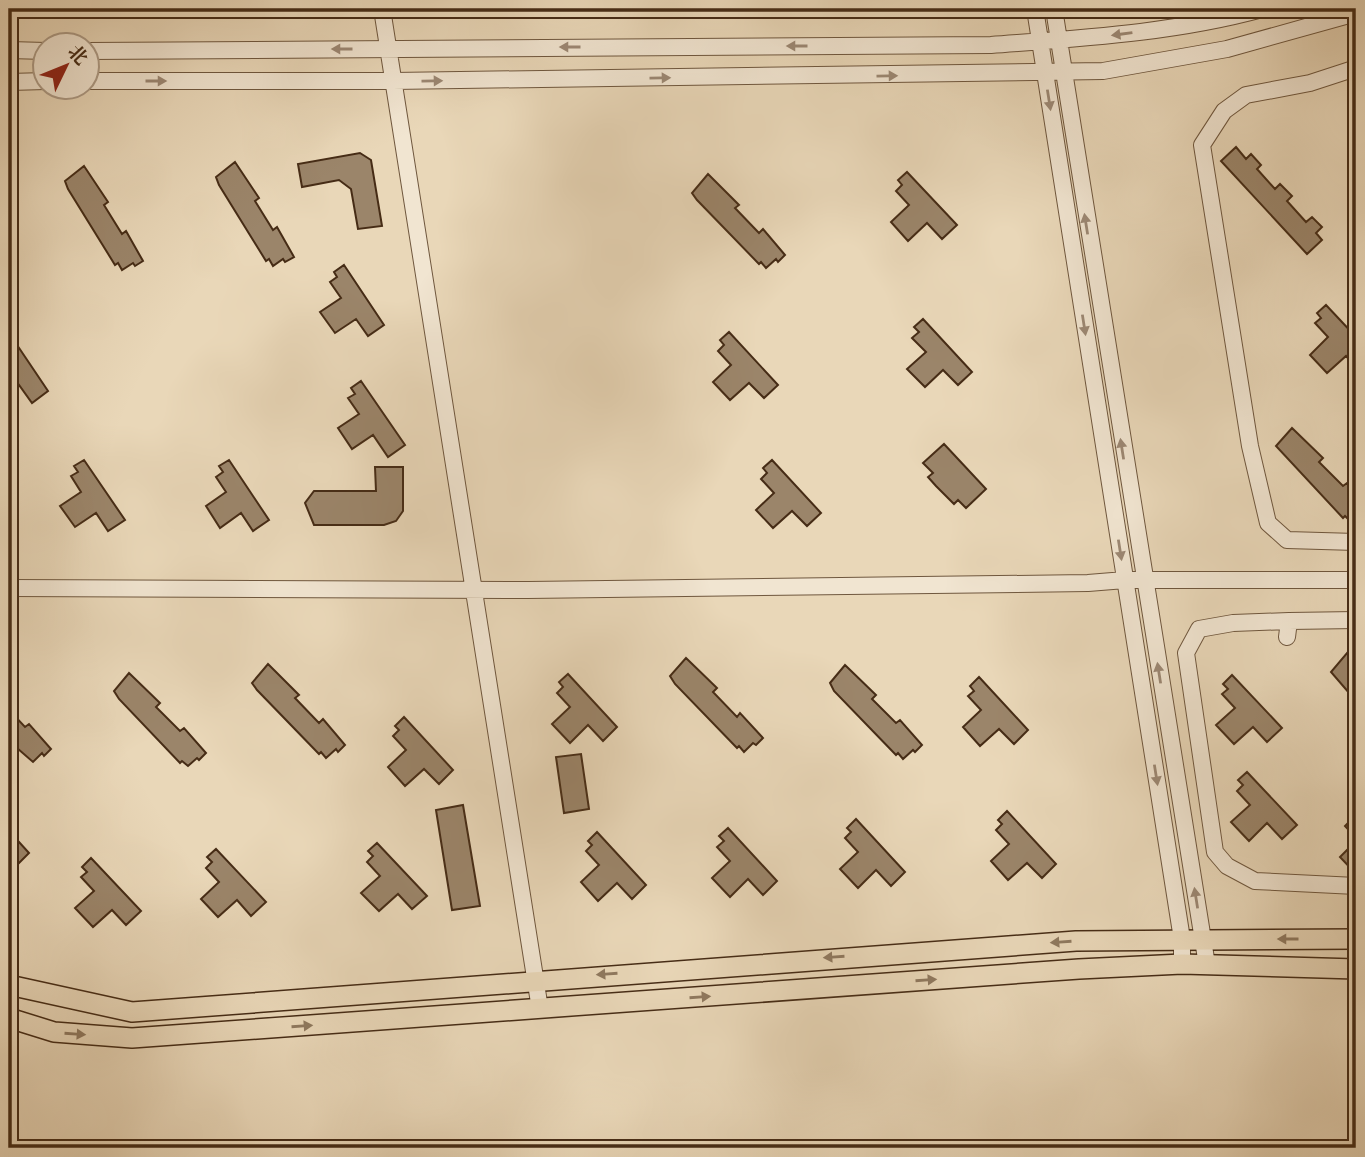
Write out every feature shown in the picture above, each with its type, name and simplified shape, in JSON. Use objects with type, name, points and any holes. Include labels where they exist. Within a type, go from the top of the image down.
[{"type":"main road","points":[[9,985],[132,1012],[535,979],[1076,941],[1356,939]]},
{"type":"main road","points":[[9,1018],[54,1032],[132,1038],[1079,969],[1182,964],[1356,969]]},
{"type":"street","points":[[382,9],[540,1009]]},
{"type":"street","points":[[1035,9],[1182,939],[1182,964]]},
{"type":"street","points":[[1054,9],[1143,581],[1207,965]]},
{"type":"street","points":[[102,51],[991,45],[1058,40],[1219,20],[1262,9]]},
{"type":"street","points":[[102,81],[393,81],[1103,71],[1227,49],[1356,13]]},
{"type":"street","points":[[9,50],[32,51]]},
{"type":"street","points":[[1356,68],[1310,83],[1246,95],[1224,111],[1202,145],[1250,446],[1268,523],[1287,540],[1356,542]]},
{"type":"street","points":[[9,82],[32,81]]},
{"type":"street","points":[[9,588],[473,589],[1088,583],[1125,580],[1356,580]]},
{"type":"street","points":[[1356,620],[1288,629],[1233,623],[1199,629],[1186,653],[1214,852],[1227,866],[1255,881],[1356,886]]},
{"type":"building","points":[[1236,147],[1246,159],[1251,154],[1261,165],[1257,169],[1275,189],[1280,184],[1292,196],[1287,201],[1306,222],[1312,217],[1322,227],[1316,233],[1322,240],[1307,254],[1221,161]]},
{"type":"building","points":[[360,153],[371,160],[382,226],[358,229],[351,189],[339,180],[302,187],[298,164]]},
{"type":"building","points":[[235,162],[259,198],[255,201],[273,230],[277,227],[294,257],[285,262],[283,259],[273,266],[269,259],[266,261],[216,177]]},
{"type":"building","points":[[84,166],[108,202],[104,205],[122,234],[126,231],[143,261],[135,266],[133,263],[122,270],[118,263],[115,265],[68,189],[65,181]]},
{"type":"building","points":[[907,172],[957,225],[942,239],[927,223],[908,241],[891,222],[909,205],[896,191],[902,185],[898,180]]},
{"type":"building","points":[[708,174],[739,205],[735,208],[759,233],[763,229],[785,255],[778,262],[776,259],[766,268],[761,262],[759,264],[697,200],[692,193]]},
{"type":"building","points":[[344,265],[384,325],[368,336],[356,319],[335,333],[320,312],[341,298],[330,282],[337,277],[334,272]]},
{"type":"building","points":[[1326,305],[1356,337],[1356,367],[1346,356],[1327,373],[1310,355],[1328,337],[1315,323],[1321,318],[1317,313]]},
{"type":"building","points":[[923,319],[972,372],[958,385],[943,370],[925,387],[907,369],[926,352],[912,338],[919,332],[914,327]]},
{"type":"building","points":[[729,332],[778,385],[764,398],[749,383],[730,400],[713,382],[731,365],[718,351],[724,345],[720,340]]},
{"type":"building","points":[[9,333],[48,391],[32,403],[19,385],[9,392]]},
{"type":"building","points":[[361,381],[405,445],[388,457],[373,435],[352,449],[338,428],[359,414],[348,398],[355,394],[351,388]]},
{"type":"building","points":[[1292,428],[1323,458],[1319,462],[1343,486],[1347,483],[1356,493],[1356,516],[1350,521],[1345,516],[1343,518],[1276,446]]},
{"type":"building","points":[[944,444],[986,489],[966,508],[958,500],[954,504],[936,486],[928,477],[933,473],[923,463]]},
{"type":"building","points":[[84,460],[125,520],[108,531],[96,513],[75,527],[60,506],[81,492],[71,476],[78,472],[74,466]]},
{"type":"building","points":[[229,460],[269,520],[253,531],[241,513],[220,528],[206,506],[226,492],[216,477],[223,472],[219,466]]},
{"type":"building","points":[[772,460],[821,513],[807,526],[792,511],[773,528],[756,510],[774,493],[761,479],[767,473],[763,468]]},
{"type":"building","points":[[375,467],[403,467],[403,511],[396,521],[384,525],[314,525],[305,503],[314,491],[376,491]]},
{"type":"building","points":[[1347,653],[1356,670],[1356,701],[1331,672]]},
{"type":"building","points":[[686,658],[717,688],[713,692],[737,717],[740,713],[763,738],[756,745],[753,743],[744,752],[739,746],[737,748],[675,684],[670,676]]},
{"type":"building","points":[[268,664],[299,695],[295,698],[319,723],[323,719],[345,745],[338,752],[336,749],[326,758],[321,752],[319,754],[257,690],[252,683]]},
{"type":"building","points":[[845,665],[876,695],[872,699],[896,723],[900,720],[922,745],[915,752],[913,750],[903,759],[898,753],[896,755],[834,691],[830,683]]},
{"type":"building","points":[[129,673],[160,703],[156,707],[180,731],[184,728],[206,753],[199,760],[197,758],[188,766],[182,761],[180,763],[119,699],[114,691]]},
{"type":"building","points":[[568,674],[617,727],[603,741],[588,725],[570,743],[552,724],[570,707],[557,693],[563,687],[559,682]]},
{"type":"building","points":[[1232,675],[1282,728],[1267,742],[1253,727],[1234,744],[1216,725],[1235,708],[1222,694],[1228,689],[1223,684]]},
{"type":"building","points":[[979,677],[1028,730],[1014,744],[999,729],[980,746],[963,727],[981,710],[968,696],[974,691],[970,686]]},
{"type":"building","points":[[9,710],[25,727],[29,724],[51,749],[44,756],[42,753],[33,762],[9,741]]},
{"type":"building","points":[[404,717],[453,770],[439,784],[424,769],[405,786],[388,767],[406,750],[393,736],[399,730],[395,726]]},
{"type":"building","points":[[581,754],[589,809],[564,813],[556,757]]},
{"type":"building","points":[[1247,772],[1297,825],[1282,839],[1267,823],[1249,841],[1231,822],[1250,805],[1237,791],[1243,785],[1238,780]]},
{"type":"building","points":[[463,805],[480,906],[452,910],[436,810]]},
{"type":"building","points":[[1007,811],[1056,864],[1042,878],[1027,863],[1008,880],[991,861],[1009,844],[996,830],[1002,824],[998,820]]},
{"type":"building","points":[[1356,815],[1356,838],[1345,826]]},
{"type":"building","points":[[856,819],[905,872],[891,886],[876,870],[858,888],[840,869],[858,852],[845,838],[851,832],[847,828]]},
{"type":"building","points":[[728,828],[777,881],[763,895],[748,879],[730,897],[712,878],[730,861],[717,847],[724,841],[719,836]]},
{"type":"building","points":[[9,831],[29,853],[15,867],[9,861]]},
{"type":"building","points":[[597,832],[646,885],[632,899],[617,883],[598,901],[581,882],[599,865],[586,851],[592,845],[588,841]]},
{"type":"building","points":[[1356,841],[1356,874],[1340,857]]},
{"type":"building","points":[[377,843],[427,896],[412,909],[398,894],[379,911],[361,893],[380,876],[367,862],[373,856],[368,851]]},
{"type":"building","points":[[216,849],[266,902],[251,916],[237,900],[218,917],[201,899],[219,882],[206,868],[212,862],[207,857]]},
{"type":"building","points":[[91,858],[141,911],[126,925],[112,910],[93,927],[75,908],[94,891],[81,877],[87,872],[82,867]]}]
